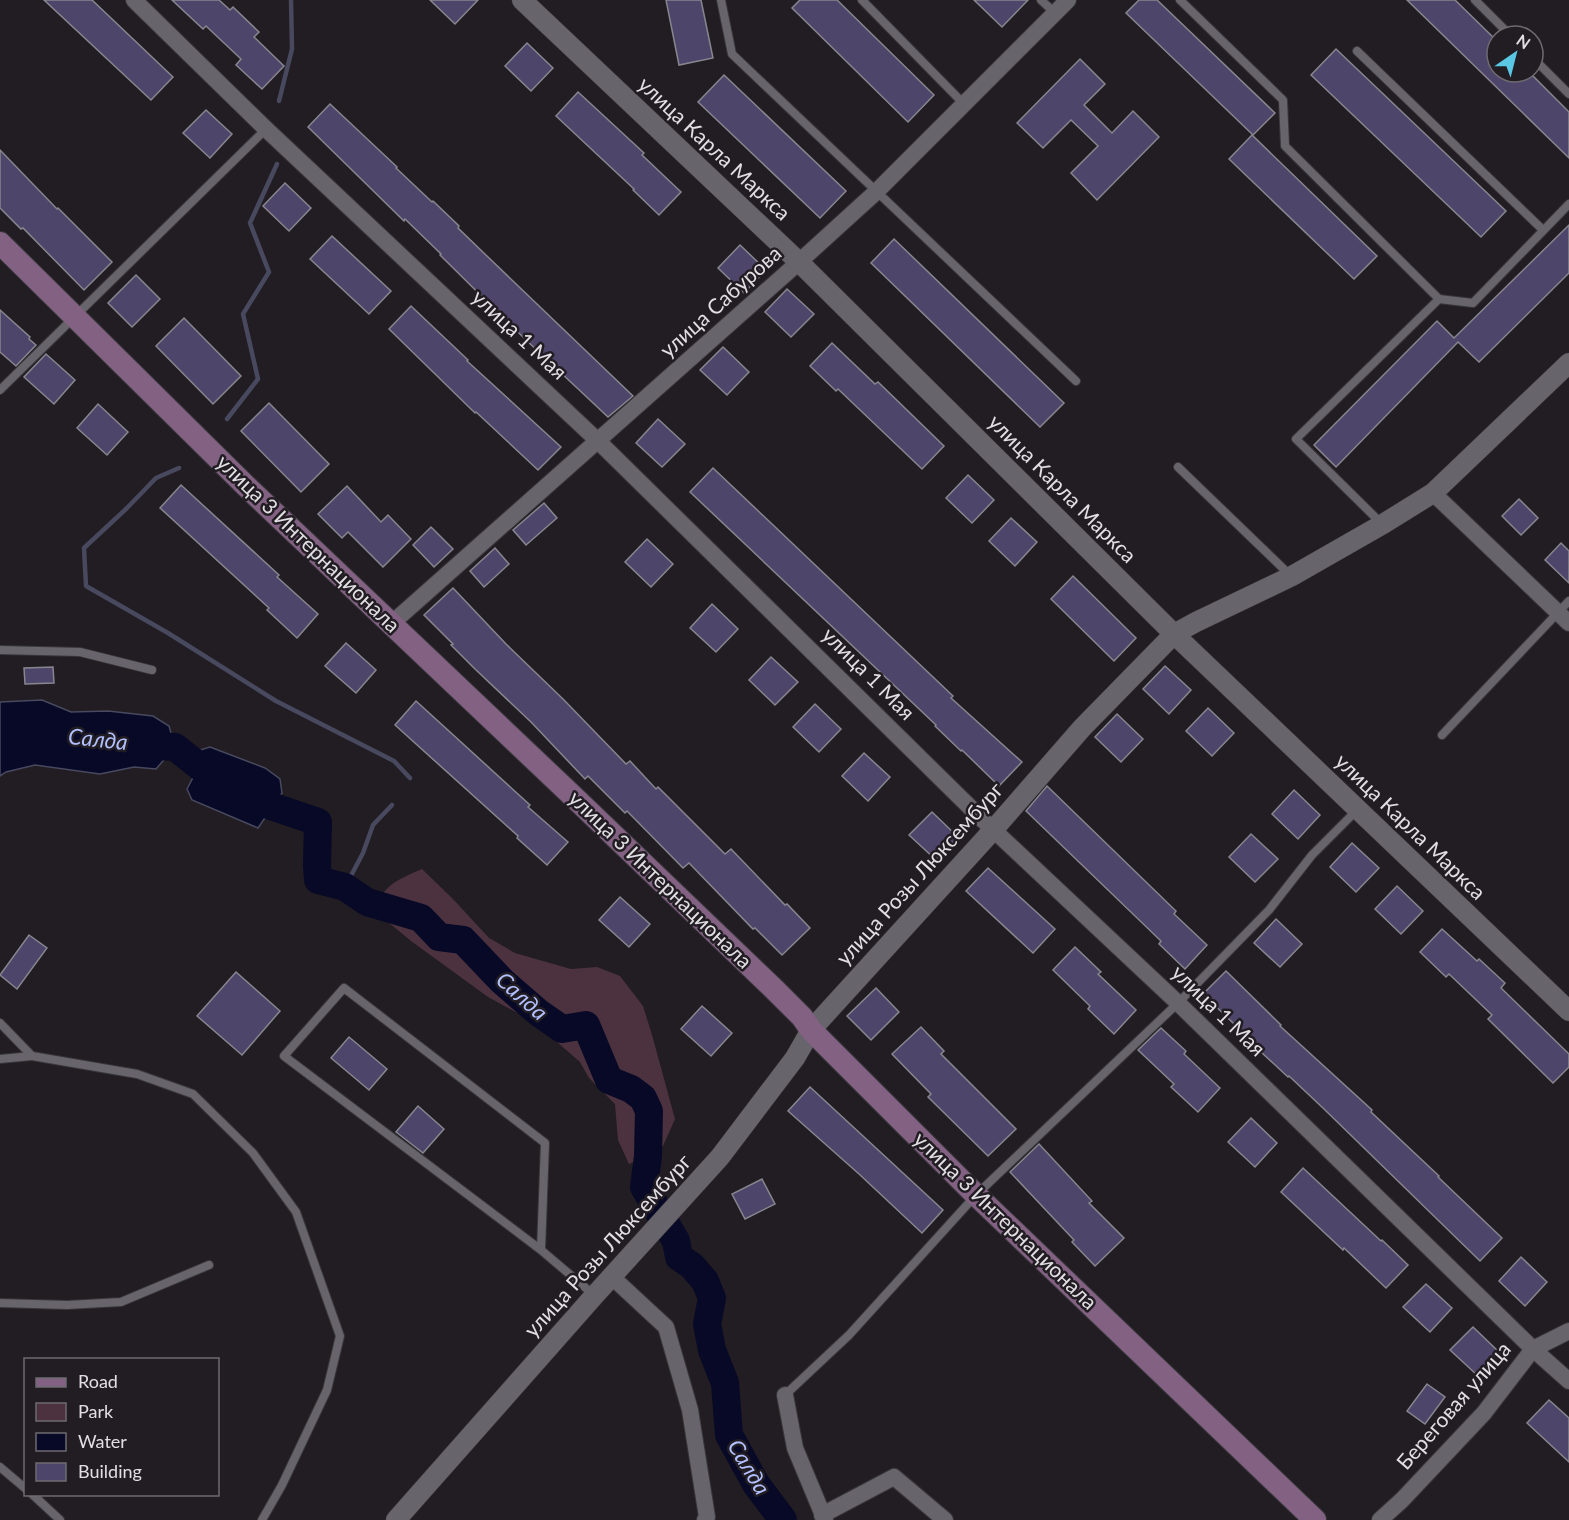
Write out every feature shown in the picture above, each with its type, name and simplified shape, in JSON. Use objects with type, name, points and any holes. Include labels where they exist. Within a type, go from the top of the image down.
[{"type":"main road","name":"улица 3 Интернационала","points":[[0,243],[245,485],[776,991],[802,1017],[811,1030],[976,1195],[1315,1520]]},
{"type":"street","name":"улица 1 Мая","points":[[134,0],[266,129],[598,441],[984,821],[1178,1003],[1569,1382]]},
{"type":"street","name":"улица Карла Маркса","points":[[522,0],[799,262],[1174,634],[1569,1011]]},
{"type":"street","name":"улица Сабурова","points":[[391,624],[876,192],[1068,0]]},
{"type":"street","name":"улица Розы Люксембург","points":[[396,1520],[720,1157],[795,1058],[811,1030],[994,829],[1082,728],[1174,634],[1292,576],[1433,494],[1569,363]]},
{"type":"street","points":[[1433,494],[1565,612]]},
{"type":"street","points":[[612,1277],[666,1327],[690,1410],[707,1517],[705,1520]]},
{"type":"street","name":"Береговая улица","points":[[1380,1520],[1402,1500],[1484,1413],[1533,1349],[1569,1331]]},
{"type":"street","points":[[785,1395],[795,1448],[824,1517],[894,1476],[945,1520]]},
{"type":"lane","points":[[721,0],[732,54],[1076,381]]},
{"type":"lane","points":[[862,0],[964,104]]},
{"type":"lane","points":[[1041,0],[1055,13]]},
{"type":"lane","points":[[1180,0],[1283,100],[1285,146],[1439,299],[1473,303],[1569,204]]},
{"type":"lane","points":[[1475,0],[1499,24]]},
{"type":"lane","points":[[1357,51],[1543,230]]},
{"type":"lane","points":[[1545,70],[1569,94]]},
{"type":"lane","points":[[0,390],[266,129]]},
{"type":"lane","points":[[1383,524],[1296,439],[1439,299]]},
{"type":"lane","points":[[1178,467],[1292,576]]},
{"type":"lane","points":[[1442,735],[1565,612]]},
{"type":"lane","points":[[0,650],[80,652],[152,670]]},
{"type":"lane","points":[[785,1395],[849,1335],[976,1195],[1178,1003],[1269,910],[1312,855],[1357,810]]},
{"type":"lane","points":[[541,1250],[545,1143],[344,988],[284,1056],[541,1250],[594,1296]]},
{"type":"lane","points":[[0,1023],[32,1056]]},
{"type":"lane","points":[[0,1059],[32,1056],[137,1074],[193,1094],[253,1153],[296,1212],[340,1336],[327,1390],[282,1485],[262,1520]]},
{"type":"lane","points":[[0,1304],[67,1305],[121,1302],[209,1265]]},
{"type":"lane","points":[[0,1467],[24,1487]]},
{"type":"lane","points":[[34,1496],[60,1520]]},
{"type":"green space","points":[[422,869],[489,938],[515,953],[571,969],[597,967],[620,976],[643,1006],[675,1119],[663,1146],[648,1156],[629,1164],[618,1140],[615,1104],[589,1078],[580,1062],[534,1022],[488,997],[411,941],[377,913],[386,889]]},
{"type":"water","points":[[42,700],[71,712],[108,711],[153,716],[169,726],[175,747],[156,769],[134,767],[100,774],[35,765],[6,772],[0,776],[0,702]]},
{"type":"water","points":[[210,747],[265,768],[280,779],[282,793],[258,828],[192,800],[187,789],[199,766],[200,750]]},
{"type":"building","points":[[44,0],[92,0],[173,77],[151,100]]},
{"type":"building","points":[[172,0],[219,0],[230,10],[233,7],[259,32],[254,37],[284,66],[262,89],[236,65],[241,59],[206,26],[203,29]]},
{"type":"building","points":[[430,0],[478,0],[455,24]]},
{"type":"building","points":[[666,0],[701,0],[713,58],[679,65]]},
{"type":"building","points":[[800,0],[837,0],[934,95],[908,122],[792,8]]},
{"type":"building","points":[[974,0],[1028,0],[1002,27]]},
{"type":"building","points":[[1139,0],[1157,0],[1275,113],[1253,135],[1126,13]]},
{"type":"building","points":[[1407,0],[1455,0],[1485,29],[1485,76]]},
{"type":"building","points":[[527,43],[553,68],[531,91],[505,66]]},
{"type":"building","points":[[1336,49],[1506,211],[1481,237],[1311,75]]},
{"type":"building","points":[[1080,59],[1105,84],[1084,105],[1112,133],[1133,111],[1159,137],[1097,200],[1071,173],[1098,146],[1071,120],[1043,148],[1017,123]]},
{"type":"building","points":[[724,75],[846,191],[820,218],[698,102]]},
{"type":"building","points":[[1493,84],[1541,84],[1569,112],[1569,158]]},
{"type":"building","points":[[578,92],[644,153],[642,155],[681,192],[659,215],[556,116]]},
{"type":"building","points":[[330,104],[633,396],[608,417],[526,340],[441,254],[308,127]]},
{"type":"building","points":[[206,110],[232,134],[210,158],[183,133]]},
{"type":"building","points":[[1252,135],[1377,256],[1354,279],[1229,159]]},
{"type":"building","points":[[0,150],[112,262],[84,290],[0,208]]},
{"type":"building","points":[[285,183],[311,208],[289,231],[263,206]]},
{"type":"building","points":[[1569,225],[1569,273],[1479,362],[1458,342],[1336,467],[1314,445],[1437,321],[1454,338]]},
{"type":"building","points":[[332,236],[391,291],[369,314],[310,259]]},
{"type":"building","points":[[894,239],[1064,403],[1040,427],[871,263]]},
{"type":"building","points":[[740,245],[766,270],[744,293],[718,268]]},
{"type":"building","points":[[136,275],[160,299],[132,327],[108,303]]},
{"type":"building","points":[[787,289],[814,314],[791,337],[765,312]]},
{"type":"building","points":[[411,306],[561,447],[538,470],[475,413],[389,329]]},
{"type":"building","points":[[0,310],[36,345],[16,366],[0,352]]},
{"type":"building","points":[[184,318],[241,376],[213,404],[156,346]]},
{"type":"building","points":[[832,343],[875,384],[878,382],[944,446],[922,469],[838,389],[836,391],[810,366]]},
{"type":"building","points":[[723,347],[749,372],[727,395],[700,370]]},
{"type":"building","points":[[46,354],[75,380],[54,404],[24,377]]},
{"type":"building","points":[[269,403],[329,464],[301,492],[241,431]]},
{"type":"building","points":[[98,404],[128,432],[107,455],[77,428]]},
{"type":"building","points":[[658,419],[685,444],[662,467],[636,443]]},
{"type":"building","points":[[713,468],[953,696],[951,698],[1022,762],[999,786],[690,492]]},
{"type":"building","points":[[968,475],[994,500],[972,523],[946,498]]},
{"type":"building","points":[[181,485],[318,614],[297,638],[267,610],[269,608],[160,508]]},
{"type":"building","points":[[347,486],[381,522],[388,515],[411,539],[383,567],[348,532],[342,538],[318,514]]},
{"type":"building","points":[[1519,499],[1538,518],[1521,535],[1502,516]]},
{"type":"building","points":[[544,503],[557,518],[526,545],[513,530]]},
{"type":"building","points":[[1011,518],[1037,542],[1015,566],[989,541]]},
{"type":"building","points":[[431,527],[453,549],[434,567],[413,545]]},
{"type":"building","points":[[647,539],[673,564],[651,587],[625,562]]},
{"type":"building","points":[[1561,543],[1569,551],[1569,583],[1545,560]]},
{"type":"building","points":[[495,548],[509,564],[484,587],[470,571]]},
{"type":"building","points":[[1073,576],[1136,638],[1114,661],[1051,599]]},
{"type":"building","points":[[453,588],[626,764],[630,761],[656,789],[658,787],[725,854],[731,849],[810,928],[782,955],[755,928],[753,929],[689,863],[683,868],[627,811],[625,813],[588,776],[585,779],[424,615]]},
{"type":"building","points":[[712,604],[738,629],[716,652],[690,628]]},
{"type":"building","points":[[346,643],[376,670],[356,693],[325,666]]},
{"type":"building","points":[[771,657],[798,682],[775,705],[749,680]]},
{"type":"building","points":[[1165,666],[1191,690],[1169,714],[1143,689]]},
{"type":"building","points":[[53,667],[54,683],[25,684],[24,668]]},
{"type":"building","points":[[416,701],[568,842],[547,865],[395,725]]},
{"type":"building","points":[[815,704],[841,729],[819,752],[793,727]]},
{"type":"building","points":[[1208,708],[1234,733],[1212,756],[1186,731]]},
{"type":"building","points":[[1117,714],[1143,739],[1121,762],[1095,737]]},
{"type":"building","points":[[864,753],[890,777],[868,801],[842,776]]},
{"type":"building","points":[[1047,786],[1176,911],[1174,914],[1207,945],[1185,969],[1159,944],[1161,941],[1026,811]]},
{"type":"building","points":[[1294,790],[1320,815],[1298,839],[1272,814]]},
{"type":"building","points":[[932,812],[958,837],[936,860],[909,835]]},
{"type":"building","points":[[1251,834],[1278,859],[1255,882],[1229,857]]},
{"type":"building","points":[[1352,843],[1379,868],[1356,892],[1330,867]]},
{"type":"building","points":[[988,868],[1055,929],[1033,953],[966,891]]},
{"type":"building","points":[[1397,886],[1423,911],[1401,934],[1375,909]]},
{"type":"building","points":[[620,897],[650,924],[629,947],[599,920]]},
{"type":"building","points":[[1276,919],[1302,944],[1280,967],[1254,943]]},
{"type":"building","points":[[1442,929],[1505,983],[1501,988],[1569,1054],[1569,1067],[1553,1083],[1488,1019],[1492,1015],[1449,974],[1446,977],[1420,952]]},
{"type":"building","points":[[29,935],[47,948],[17,989],[0,975]]},
{"type":"building","points":[[1075,947],[1101,972],[1098,974],[1136,1010],[1114,1034],[1088,1009],[1090,1006],[1053,970]]},
{"type":"building","points":[[1226,971],[1280,1026],[1372,1110],[1371,1112],[1502,1238],[1480,1261],[1203,994]]},
{"type":"building","points":[[236,972],[280,1011],[242,1055],[197,1016]]},
{"type":"building","points":[[876,988],[899,1012],[871,1040],[847,1016]]},
{"type":"building","points":[[702,1006],[732,1033],[711,1056],[681,1029]]},
{"type":"building","points":[[921,1027],[944,1051],[941,1054],[1016,1129],[988,1156],[928,1097],[931,1094],[892,1054]]},
{"type":"building","points":[[1161,1028],[1186,1051],[1184,1054],[1220,1088],[1198,1112],[1171,1087],[1174,1084],[1138,1050]]},
{"type":"building","points":[[349,1037],[387,1069],[369,1090],[331,1058]]},
{"type":"building","points":[[810,1087],[943,1210],[922,1233],[788,1111]]},
{"type":"building","points":[[418,1106],[444,1129],[423,1153],[396,1132]]},
{"type":"building","points":[[1251,1118],[1277,1143],[1255,1167],[1228,1142]]},
{"type":"building","points":[[1039,1144],[1092,1201],[1089,1203],[1124,1238],[1095,1266],[1072,1242],[1074,1240],[1010,1172]]},
{"type":"building","points":[[1303,1168],[1408,1265],[1386,1288],[1281,1192]]},
{"type":"building","points":[[762,1179],[775,1204],[745,1219],[732,1194]]},
{"type":"building","points":[[1521,1257],[1547,1282],[1525,1306],[1499,1281]]},
{"type":"building","points":[[1426,1284],[1452,1308],[1430,1332],[1403,1307]]},
{"type":"building","points":[[1473,1327],[1499,1352],[1477,1375],[1450,1350]]},
{"type":"building","points":[[1427,1384],[1445,1397],[1425,1424],[1407,1411]]},
{"type":"building","points":[[1549,1400],[1569,1418],[1569,1462],[1527,1423]]},
{"type":"waterway","points":[[279,101],[292,49],[291,0]]},
{"type":"waterway","points":[[227,419],[258,379],[243,314],[269,272],[250,223],[277,164]]},
{"type":"waterway","points":[[179,468],[156,478],[84,548],[86,586],[168,633],[276,701],[394,761],[410,778]]},
{"type":"waterway","name":"Салда","points":[[137,745],[175,747],[199,766],[271,806],[318,822],[318,880],[345,887],[367,902],[421,918],[439,937],[463,940],[502,981],[539,1013],[562,1029],[586,1025],[609,1080],[631,1089],[643,1098],[649,1111],[648,1156],[644,1187],[676,1241],[679,1257],[692,1266],[705,1281],[712,1298],[707,1324],[712,1350],[725,1383],[729,1435],[756,1484],[783,1520]]},
{"type":"waterway","points":[[345,887],[363,853],[373,825],[392,805]]}]
